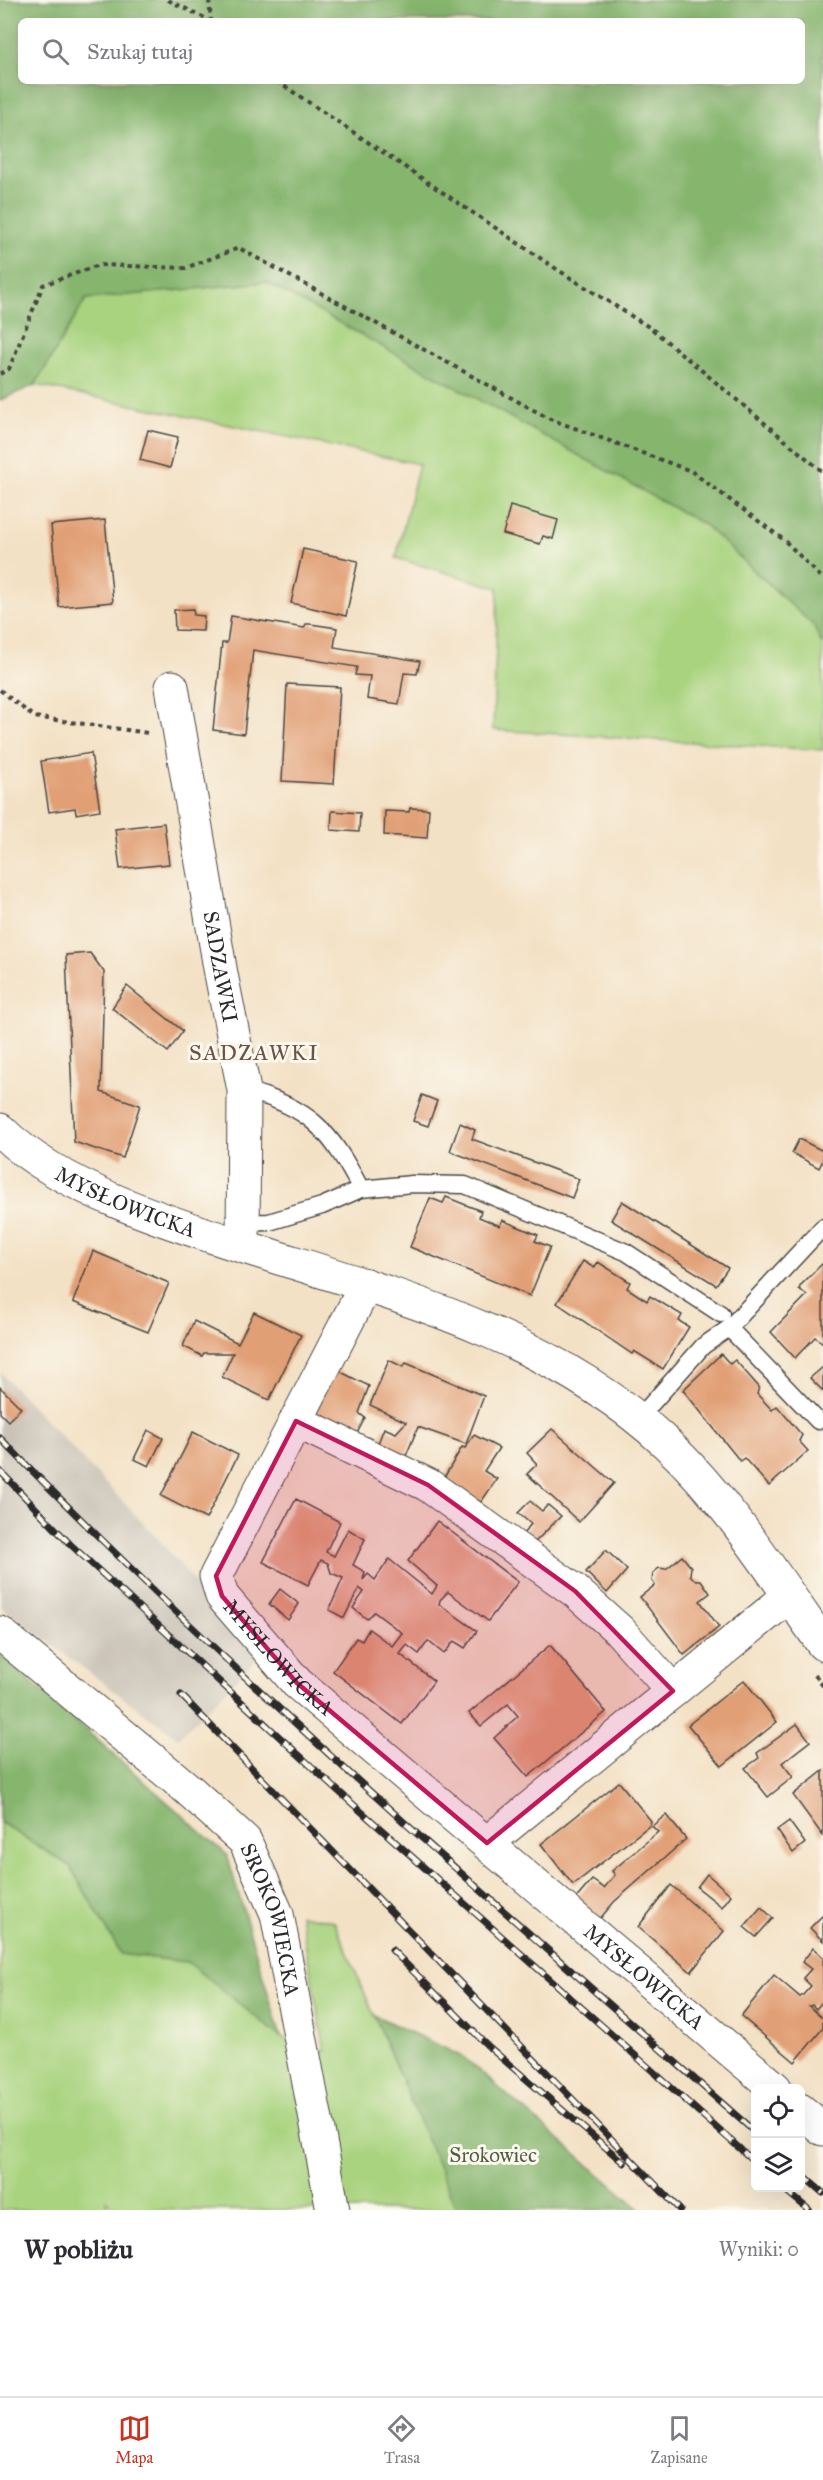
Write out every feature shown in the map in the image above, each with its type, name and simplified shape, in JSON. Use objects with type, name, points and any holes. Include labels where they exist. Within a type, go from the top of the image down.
[{"type":"street","name":"SADZAWKI","points":[[172,687],[221,974],[244,1090],[243,1235]]},
{"type":"street","name":"MYSŁOWICKA","points":[[0,1131],[36,1160],[78,1185],[243,1235],[366,1285],[476,1325],[551,1360],[582,1378],[638,1419],[666,1443],[700,1479],[823,1644]]},
{"type":"street","name":"MYSŁOWICKA","points":[[366,1285],[216,1575],[222,1596],[297,1683],[770,2084]]},
{"type":"street","points":[[296,1421],[428,1485],[575,1590],[620,1631],[673,1691]]},
{"type":"street","points":[[487,1843],[789,1596]]},
{"type":"street","name":"SROKOWIECKA","points":[[0,1633],[190,1791],[245,1841],[277,1914],[333,2210]]},
{"type":"street","points":[[805,2113],[823,2129]]},
{"type":"lane","points":[[244,1090],[275,1098],[321,1127],[338,1146],[361,1189]]},
{"type":"lane","points":[[243,1235],[269,1222],[322,1206],[361,1189],[412,1184],[465,1185],[626,1252],[725,1321],[818,1421]]},
{"type":"lane","points":[[638,1419],[725,1321],[823,1227]]},
{"type":"path","points":[[168,0],[205,18]]},
{"type":"path","points":[[209,0],[211,18]]},
{"type":"path","points":[[282,84],[558,270],[652,329],[823,472]]},
{"type":"path","points":[[0,374],[9,369],[43,285],[99,265],[185,268],[239,248],[550,419],[691,471],[784,540],[823,579]]},
{"type":"path","points":[[0,690],[34,717],[180,738]]},
{"type":"highlighted area","points":[[296,1421],[428,1485],[575,1591],[673,1691],[487,1843],[297,1683],[222,1596],[216,1576]]},
{"type":"shaded area","points":[[0,1372],[158,1539],[259,1657],[178,1738],[0,1606]]},
{"type":"green space","points":[[0,0],[823,0],[823,647],[814,626],[705,525],[266,282],[86,299],[35,385],[0,400]]},
{"type":"green space","points":[[266,282],[705,525],[814,626],[823,647],[823,750],[493,730],[498,588],[396,558],[419,464],[35,385],[86,299]]},
{"type":"green space","points":[[0,1654],[227,1855],[281,2037],[187,1962],[121,1954],[70,1866],[0,1822]]},
{"type":"green space","points":[[0,1822],[70,1866],[121,1954],[187,1962],[281,2037],[325,2051],[300,1915],[334,1921],[457,2210],[119,2210],[106,2201],[108,2210],[0,2210]]},
{"type":"green space","name":"Srokowiec","points":[[374,2015],[463,2057],[641,2210],[457,2210]]},
{"type":"building","points":[[148,430],[178,437],[170,468],[140,460]]},
{"type":"building","points":[[510,506],[558,520],[553,539],[543,536],[540,544],[503,534]]},
{"type":"building","points":[[105,520],[113,602],[59,607],[51,525]]},
{"type":"building","points":[[303,549],[358,561],[346,616],[291,603]]},
{"type":"building","points":[[193,609],[194,615],[204,616],[203,631],[175,630],[174,610]]},
{"type":"building","points":[[231,616],[304,628],[306,624],[310,624],[337,628],[334,647],[420,661],[417,674],[404,673],[399,704],[367,699],[370,676],[355,675],[357,667],[253,650],[244,734],[213,730],[222,643],[227,643]]},
{"type":"building","points":[[287,684],[340,687],[334,784],[282,781]]},
{"type":"building","points":[[91,753],[100,810],[76,814],[75,808],[49,812],[41,761]]},
{"type":"building","points":[[410,808],[429,809],[427,838],[384,835],[385,811],[409,812]]},
{"type":"building","points":[[332,811],[360,813],[359,832],[331,830]]},
{"type":"building","points":[[164,823],[169,864],[120,869],[115,829]]},
{"type":"building","points":[[90,953],[104,972],[101,1092],[140,1105],[123,1158],[74,1142],[66,955]]},
{"type":"building","points":[[127,986],[183,1031],[168,1052],[112,1008]]},
{"type":"building","points":[[422,1095],[437,1101],[428,1126],[413,1121]]},
{"type":"building","points":[[460,1123],[475,1130],[472,1139],[579,1179],[572,1198],[450,1151]]},
{"type":"building","points":[[799,1139],[823,1151],[823,1160],[819,1168],[792,1153]]},
{"type":"building","points":[[446,1197],[481,1211],[479,1217],[500,1226],[502,1220],[538,1235],[535,1241],[550,1247],[530,1296],[410,1247],[430,1198],[443,1203]]},
{"type":"building","points":[[622,1201],[728,1268],[716,1285],[611,1220]]},
{"type":"building","points":[[93,1251],[169,1283],[148,1332],[73,1302]]},
{"type":"building","points":[[583,1261],[594,1268],[598,1262],[630,1282],[627,1288],[647,1301],[650,1296],[682,1315],[679,1321],[689,1327],[663,1369],[634,1351],[632,1354],[557,1303]]},
{"type":"building","points":[[823,1263],[823,1343],[815,1337],[795,1358],[771,1332],[807,1295],[799,1289],[801,1285]]},
{"type":"building","points":[[254,1312],[301,1335],[269,1400],[222,1377],[233,1353],[204,1353],[202,1356],[183,1346],[194,1321],[238,1343]]},
{"type":"building","points":[[721,1354],[730,1364],[735,1360],[759,1387],[757,1394],[772,1410],[777,1406],[802,1435],[799,1441],[808,1451],[769,1486],[744,1458],[740,1461],[683,1390]]},
{"type":"building","points":[[389,1360],[403,1367],[406,1363],[484,1396],[466,1444],[418,1427],[403,1463],[375,1451],[384,1428],[396,1433],[406,1422],[370,1405]]},
{"type":"building","points":[[823,1367],[823,1391],[810,1378]]},
{"type":"building","points":[[335,1369],[369,1386],[359,1413],[365,1418],[353,1441],[312,1415]]},
{"type":"building","points":[[0,1387],[21,1408],[8,1421],[0,1413]]},
{"type":"building","points":[[552,1429],[614,1483],[579,1522],[527,1474],[537,1464],[527,1453]]},
{"type":"building","points":[[148,1430],[163,1438],[149,1466],[134,1459]]},
{"type":"building","points":[[193,1432],[238,1455],[206,1519],[161,1496]]},
{"type":"building","points":[[474,1435],[499,1448],[484,1471],[497,1479],[481,1502],[442,1481],[462,1447],[465,1448]]},
{"type":"building","points":[[296,1499],[340,1522],[326,1552],[334,1556],[348,1529],[365,1539],[353,1565],[365,1572],[363,1580],[368,1574],[375,1580],[389,1559],[432,1594],[437,1586],[408,1561],[437,1521],[518,1582],[488,1621],[448,1592],[440,1600],[439,1604],[477,1631],[465,1648],[454,1641],[444,1654],[428,1641],[419,1654],[407,1645],[400,1654],[434,1681],[402,1724],[333,1671],[356,1638],[362,1641],[369,1629],[392,1646],[402,1633],[374,1612],[367,1619],[353,1608],[364,1592],[359,1588],[344,1618],[329,1610],[343,1578],[331,1573],[328,1563],[321,1560],[308,1585],[263,1562]]},
{"type":"building","points":[[530,1501],[542,1511],[548,1505],[561,1516],[535,1542],[523,1534],[531,1524],[518,1513]]},
{"type":"building","points":[[606,1550],[627,1570],[607,1593],[586,1572]]},
{"type":"building","points":[[682,1556],[691,1567],[690,1575],[695,1580],[701,1580],[710,1593],[700,1601],[719,1627],[684,1655],[640,1597],[655,1585],[652,1581],[653,1573],[659,1568],[666,1569]]},
{"type":"building","points":[[280,1589],[299,1604],[288,1620],[269,1604]]},
{"type":"building","points":[[550,1645],[606,1712],[528,1777],[494,1738],[518,1716],[508,1704],[481,1726],[469,1713]]},
{"type":"building","points":[[744,1680],[777,1722],[722,1766],[688,1725]]},
{"type":"building","points":[[797,1724],[810,1741],[782,1763],[793,1777],[768,1797],[745,1768],[759,1758],[757,1753]]},
{"type":"building","points":[[823,1771],[823,1836],[793,1795]]},
{"type":"building","points":[[619,1782],[651,1821],[650,1825],[573,1885],[541,1844]]},
{"type":"building","points":[[666,1815],[686,1839],[614,1902],[598,1921],[574,1901],[592,1880],[604,1888],[615,1875],[612,1871],[658,1832],[652,1826]]},
{"type":"building","points":[[789,1821],[805,1843],[793,1853],[777,1830]]},
{"type":"building","points":[[707,1874],[731,1895],[722,1907],[697,1887]]},
{"type":"building","points":[[671,1885],[724,1931],[691,1972],[638,1927]]},
{"type":"building","points":[[761,1907],[773,1918],[756,1937],[744,1927]]},
{"type":"building","points":[[823,1915],[823,1941],[810,1928]]},
{"type":"building","points":[[813,1948],[823,1957],[823,2001],[816,2009],[812,2005],[809,2006],[823,2018],[823,2028],[795,2062],[741,2016],[774,1975],[800,1997],[803,1995],[811,1986],[803,1978],[811,1969],[802,1962]]},
{"type":"railway","points":[[0,1438],[91,1529],[276,1706],[371,1793],[751,2129]]},
{"type":"railway","points":[[0,1471],[70,1544],[336,1789],[751,2159]]},
{"type":"railway","points":[[181,1695],[680,2210]]},
{"type":"railway","points":[[392,1950],[489,2047],[624,2163]]},
{"type":"railway","points":[[805,2177],[823,2193]]},
{"type":"railway","points":[[788,2192],[809,2210]]},
{"type":"district","name":"SADZAWKI","points":[[254,1052]]}]
